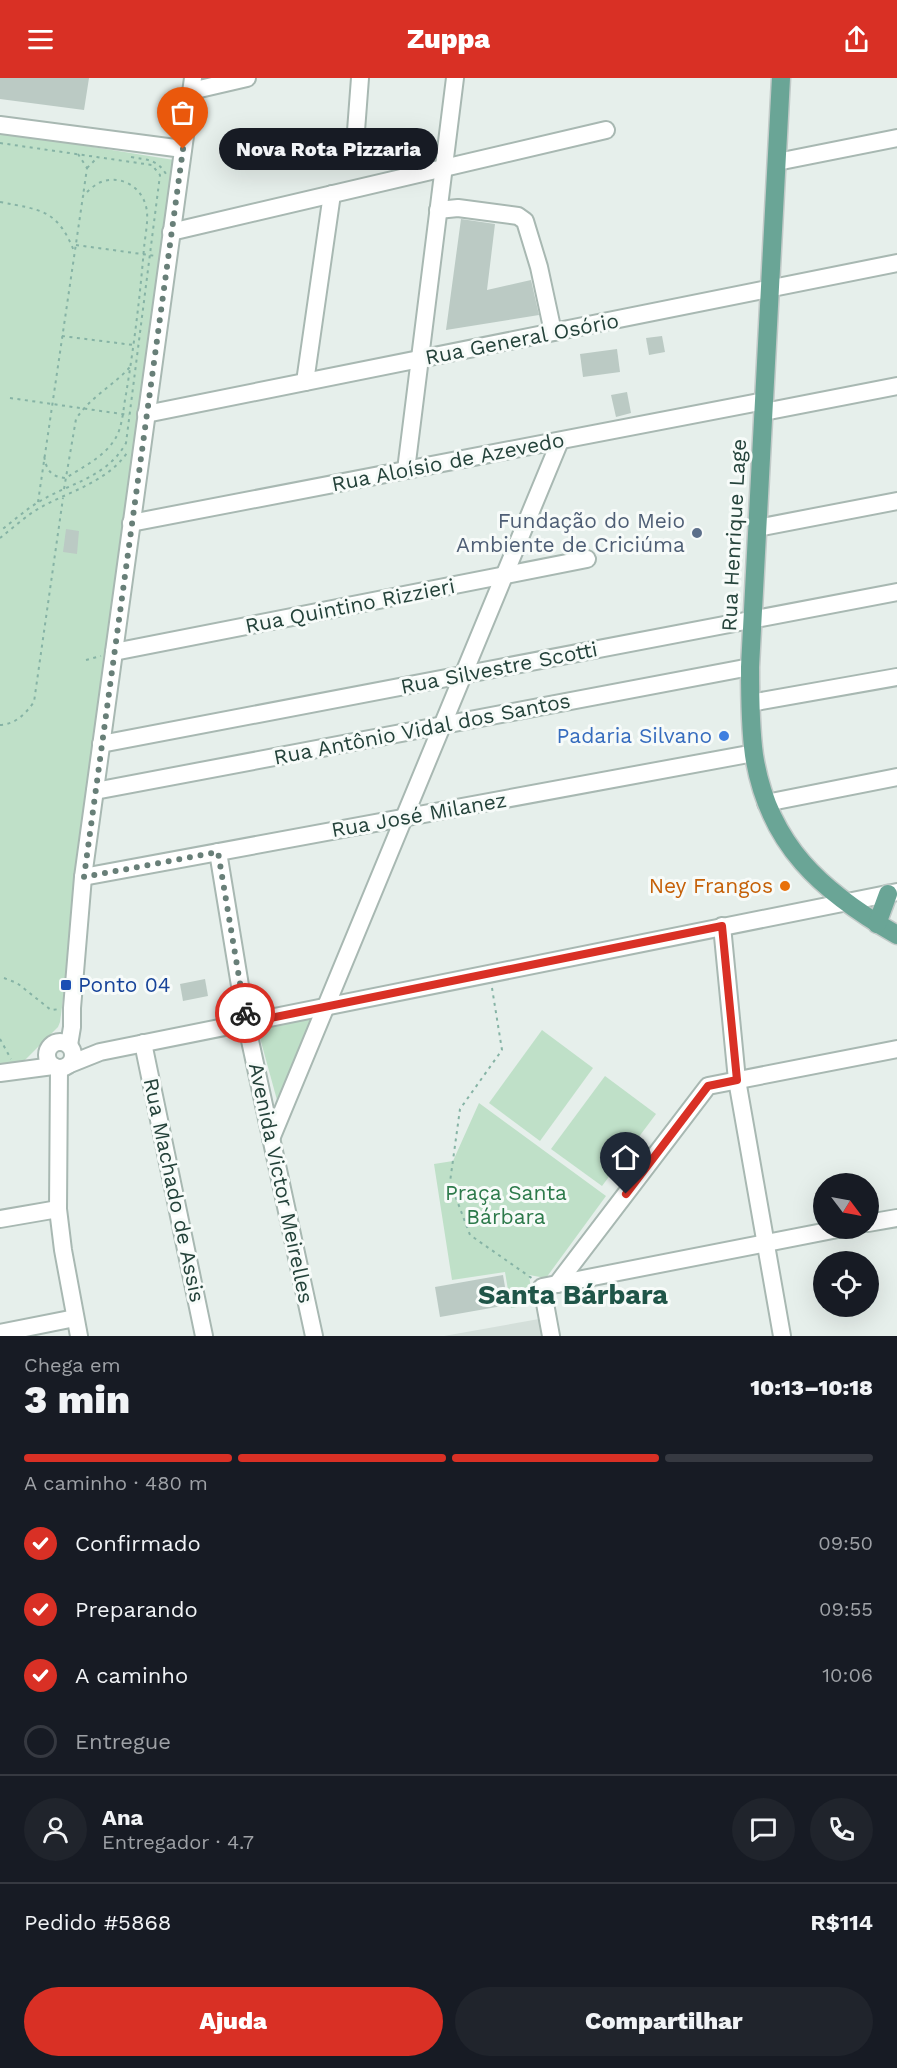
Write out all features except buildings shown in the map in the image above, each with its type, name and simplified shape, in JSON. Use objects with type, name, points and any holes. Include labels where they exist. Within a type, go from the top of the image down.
[{"type":"main road","name":"Rua Henrique Lage","points":[[781,78],[750,667],[754,753],[766,803],[779,831],[799,860],[813,876],[843,902],[897,935]]},
{"type":"main road","points":[[877,924],[892,893]]},
{"type":"street","points":[[61,1066],[48,1060],[61,1046],[72,1027],[84,877],[131,523],[138,415],[168,258],[192,84],[247,78]]},
{"type":"street","points":[[356,131],[360,78]]},
{"type":"street","points":[[406,470],[455,78]]},
{"type":"street","points":[[0,124],[183,149]]},
{"type":"street","points":[[171,232],[606,130]]},
{"type":"street","points":[[777,162],[897,138]]},
{"type":"street","points":[[305,382],[332,194]]},
{"type":"street","points":[[438,210],[458,208],[518,216],[525,221],[539,267],[554,332]]},
{"type":"street","name":"Rua General Osório","points":[[138,415],[897,263]]},
{"type":"street","name":"Rua Aloísio de Azevedo","points":[[131,523],[560,441],[897,386]]},
{"type":"street","points":[[272,1139],[560,441]]},
{"type":"street","points":[[757,528],[897,501]]},
{"type":"street","name":"Rua Quintino Rizzieri","points":[[114,652],[587,559]]},
{"type":"street","name":"Rua Silvestre Scotti","points":[[101,744],[897,592]]},
{"type":"street","name":"Rua Antônio Vidal dos Santos","points":[[95,791],[750,667]]},
{"type":"street","points":[[750,703],[897,677]]},
{"type":"street","name":"Rua José Milanez","points":[[84,877],[754,753]]},
{"type":"street","points":[[766,803],[897,777]]},
{"type":"street","name":"Avenida Victor Meirelles","points":[[218,852],[246,1023],[314,1336]]},
{"type":"street","points":[[7,1071],[61,1066],[100,1052],[143,1043],[892,893]]},
{"type":"street","points":[[722,926],[737,1080],[782,1336]]},
{"type":"street","name":"Rua Machado de Assis","points":[[143,1043],[204,1336]]},
{"type":"street","points":[[61,1046],[74,1055],[61,1066],[58,1209],[79,1336]]},
{"type":"street","points":[[7,1071],[61,1046],[100,1052]]},
{"type":"street","points":[[551,1336],[549,1286],[708,1086],[897,1049]]},
{"type":"street","points":[[0,1219],[58,1209]]},
{"type":"street","points":[[879,1221],[897,1218]]},
{"type":"street","points":[[549,1286],[813,1234]]},
{"type":"street","points":[[0,1333],[75,1318]]},
{"type":"path","points":[[0,138],[154,161],[163,169],[166,181]]},
{"type":"path","points":[[0,143],[152,165],[160,175],[150,256],[138,415],[126,443],[115,459],[88,478],[38,502],[0,531]]},
{"type":"path","points":[[78,154],[87,168]]},
{"type":"path","points":[[38,502],[87,168],[98,157]]},
{"type":"path","points":[[44,455],[50,474],[66,478],[114,442],[119,430],[130,366],[144,255],[147,213],[143,195],[135,187],[109,180],[94,185],[83,196]]},
{"type":"path","points":[[0,202],[39,209],[53,217],[67,234],[75,253]]},
{"type":"path","points":[[76,245],[168,258]]},
{"type":"path","points":[[62,336],[133,345]]},
{"type":"path","points":[[0,725],[24,716],[34,702],[73,428],[82,409],[121,377],[130,366]]},
{"type":"path","points":[[10,398],[138,415]]},
{"type":"path","points":[[0,538],[44,505],[92,484],[119,463],[131,446]]},
{"type":"path","points":[[489,974],[502,1050],[460,1109],[450,1182],[470,1235],[549,1286]]},
{"type":"path","points":[[4,978],[17,983],[51,1010],[72,1008]]},
{"type":"path","points":[[0,1039],[7,1071]]},
{"type":"shaded area","points":[[539,1319],[542,1336],[444,1336]]},
{"type":"green space","points":[[0,132],[174,160],[60,1022],[58,1027],[25,1060],[0,1066]]},
{"type":"green space","points":[[319,1016],[280,1111],[257,1027]]},
{"type":"green space","points":[[542,1030],[593,1068],[540,1141],[489,1103]]},
{"type":"green space","points":[[605,1076],[656,1114],[602,1186],[551,1149]]},
{"type":"green space","name":"Praça Santa Bárbara","points":[[479,1103],[606,1196],[546,1278],[529,1275],[533,1304],[511,1308],[505,1272],[452,1280],[434,1164],[453,1161]]},
{"type":"way so far","points":[[183,149],[84,877],[218,852],[245,1013]]},
{"type":"place","name":"Nova Rota Pizzaria","points":[[183,149]]},
{"type":"place","name":"Fundação do Meio Ambiente de Criciúma","points":[[697,533]]},
{"type":"place","name":"Padaria Silvano","points":[[724,736]]},
{"type":"place","name":"Ney Frangos","points":[[785,886]]},
{"type":"place","name":"Ponto 04","points":[[66,985]]},
{"type":"district","name":"Santa Bárbara","points":[[573,1295]]},
{"type":"route","points":[[245,1013],[246,1023],[722,926],[737,1080],[708,1086],[626,1194]]}]
